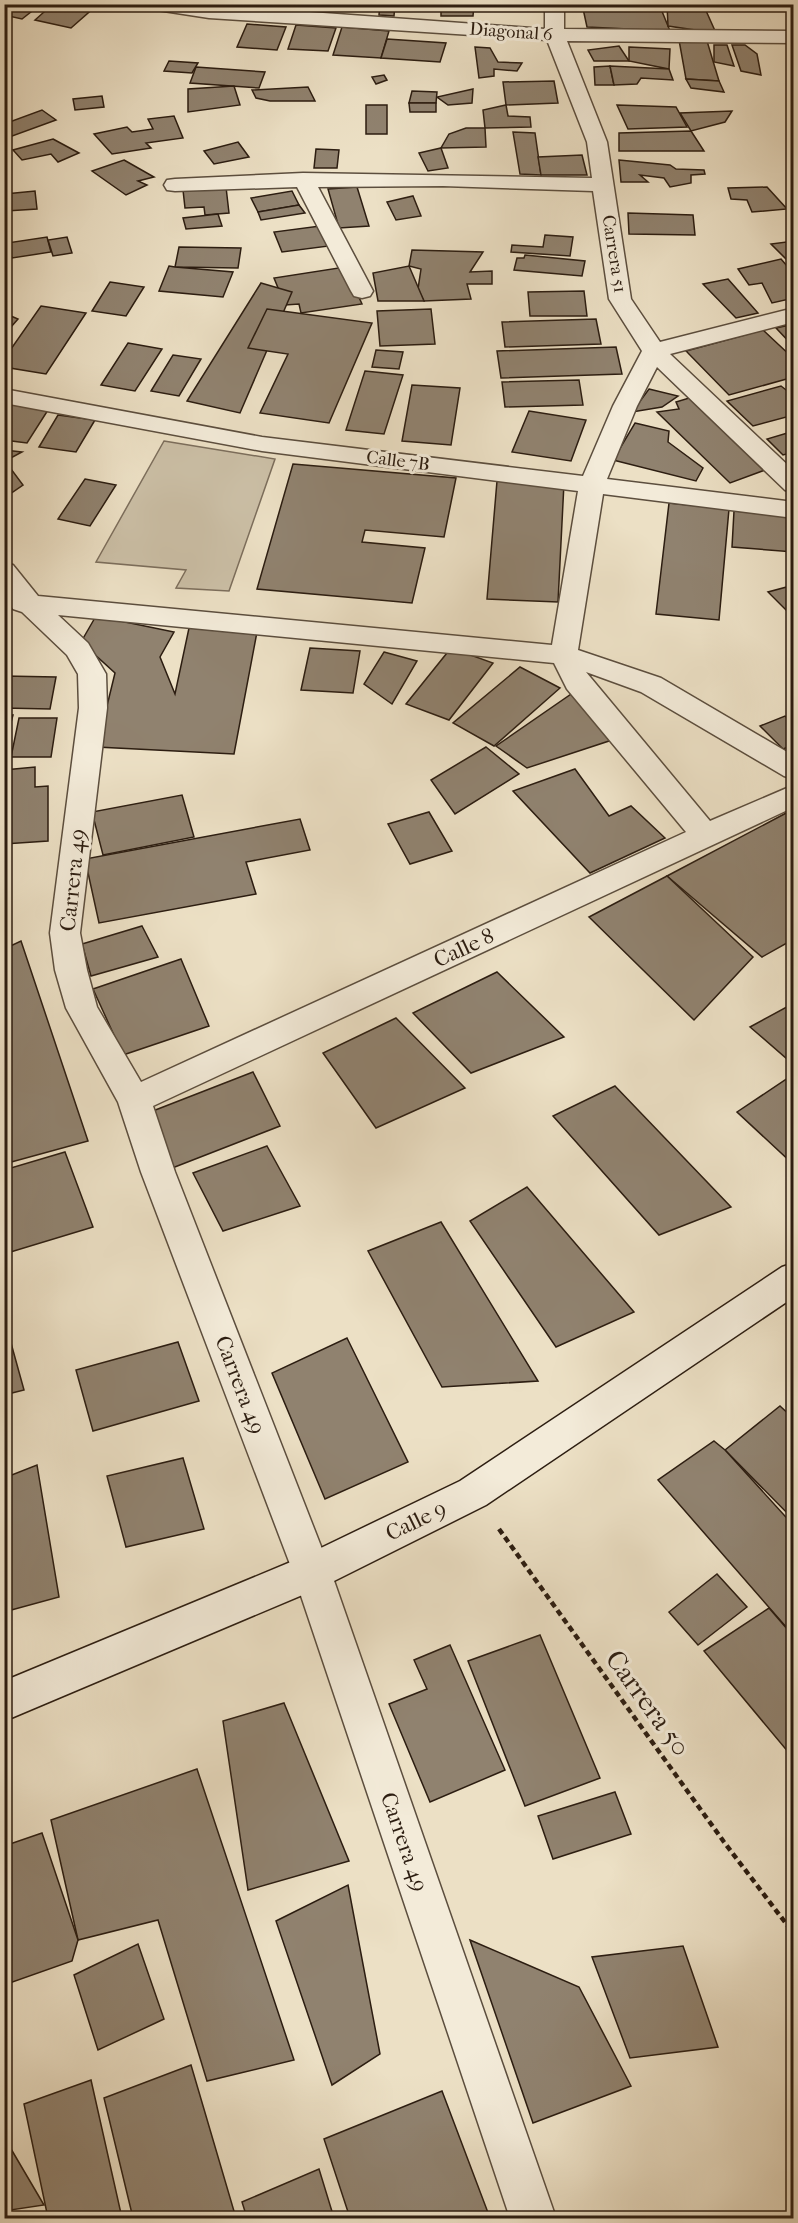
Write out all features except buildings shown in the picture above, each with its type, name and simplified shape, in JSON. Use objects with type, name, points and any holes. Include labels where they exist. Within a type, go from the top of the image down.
[{"type":"street","name":"Diagonal 6","points":[[157,4],[209,12],[555,35],[794,37]]},
{"type":"street","name":"Carrera 51","points":[[554,4],[555,35],[597,142],[620,299],[654,351],[794,485]]},
{"type":"street","points":[[175,185],[303,179],[481,179],[603,185]]},
{"type":"street","points":[[303,179],[362,291]]},
{"type":"street","points":[[706,836],[577,682],[564,655],[592,485],[625,406],[654,351],[794,315]]},
{"type":"street","name":"Calle 7B","points":[[4,396],[262,444],[794,510]]},
{"type":"street","name":"Carrera 49","points":[[4,571],[17,602],[78,649],[92,674],[93,708],[65,933],[71,970],[82,1008],[134,1100],[158,1172],[312,1572],[533,2218]]},
{"type":"street","points":[[17,602],[564,655],[651,685],[794,769]]},
{"type":"street","name":"Calle 8","points":[[134,1100],[794,795]]},
{"type":"street","name":"Calle 9","points":[[4,1701],[312,1572],[473,1492],[794,1278]]},
{"type":"path","name":"Carrera 50","points":[[473,1492],[724,1842],[794,1934]]},
{"type":"shaded area","points":[[164,441],[275,459],[229,591],[176,588],[186,570],[96,562]]}]
